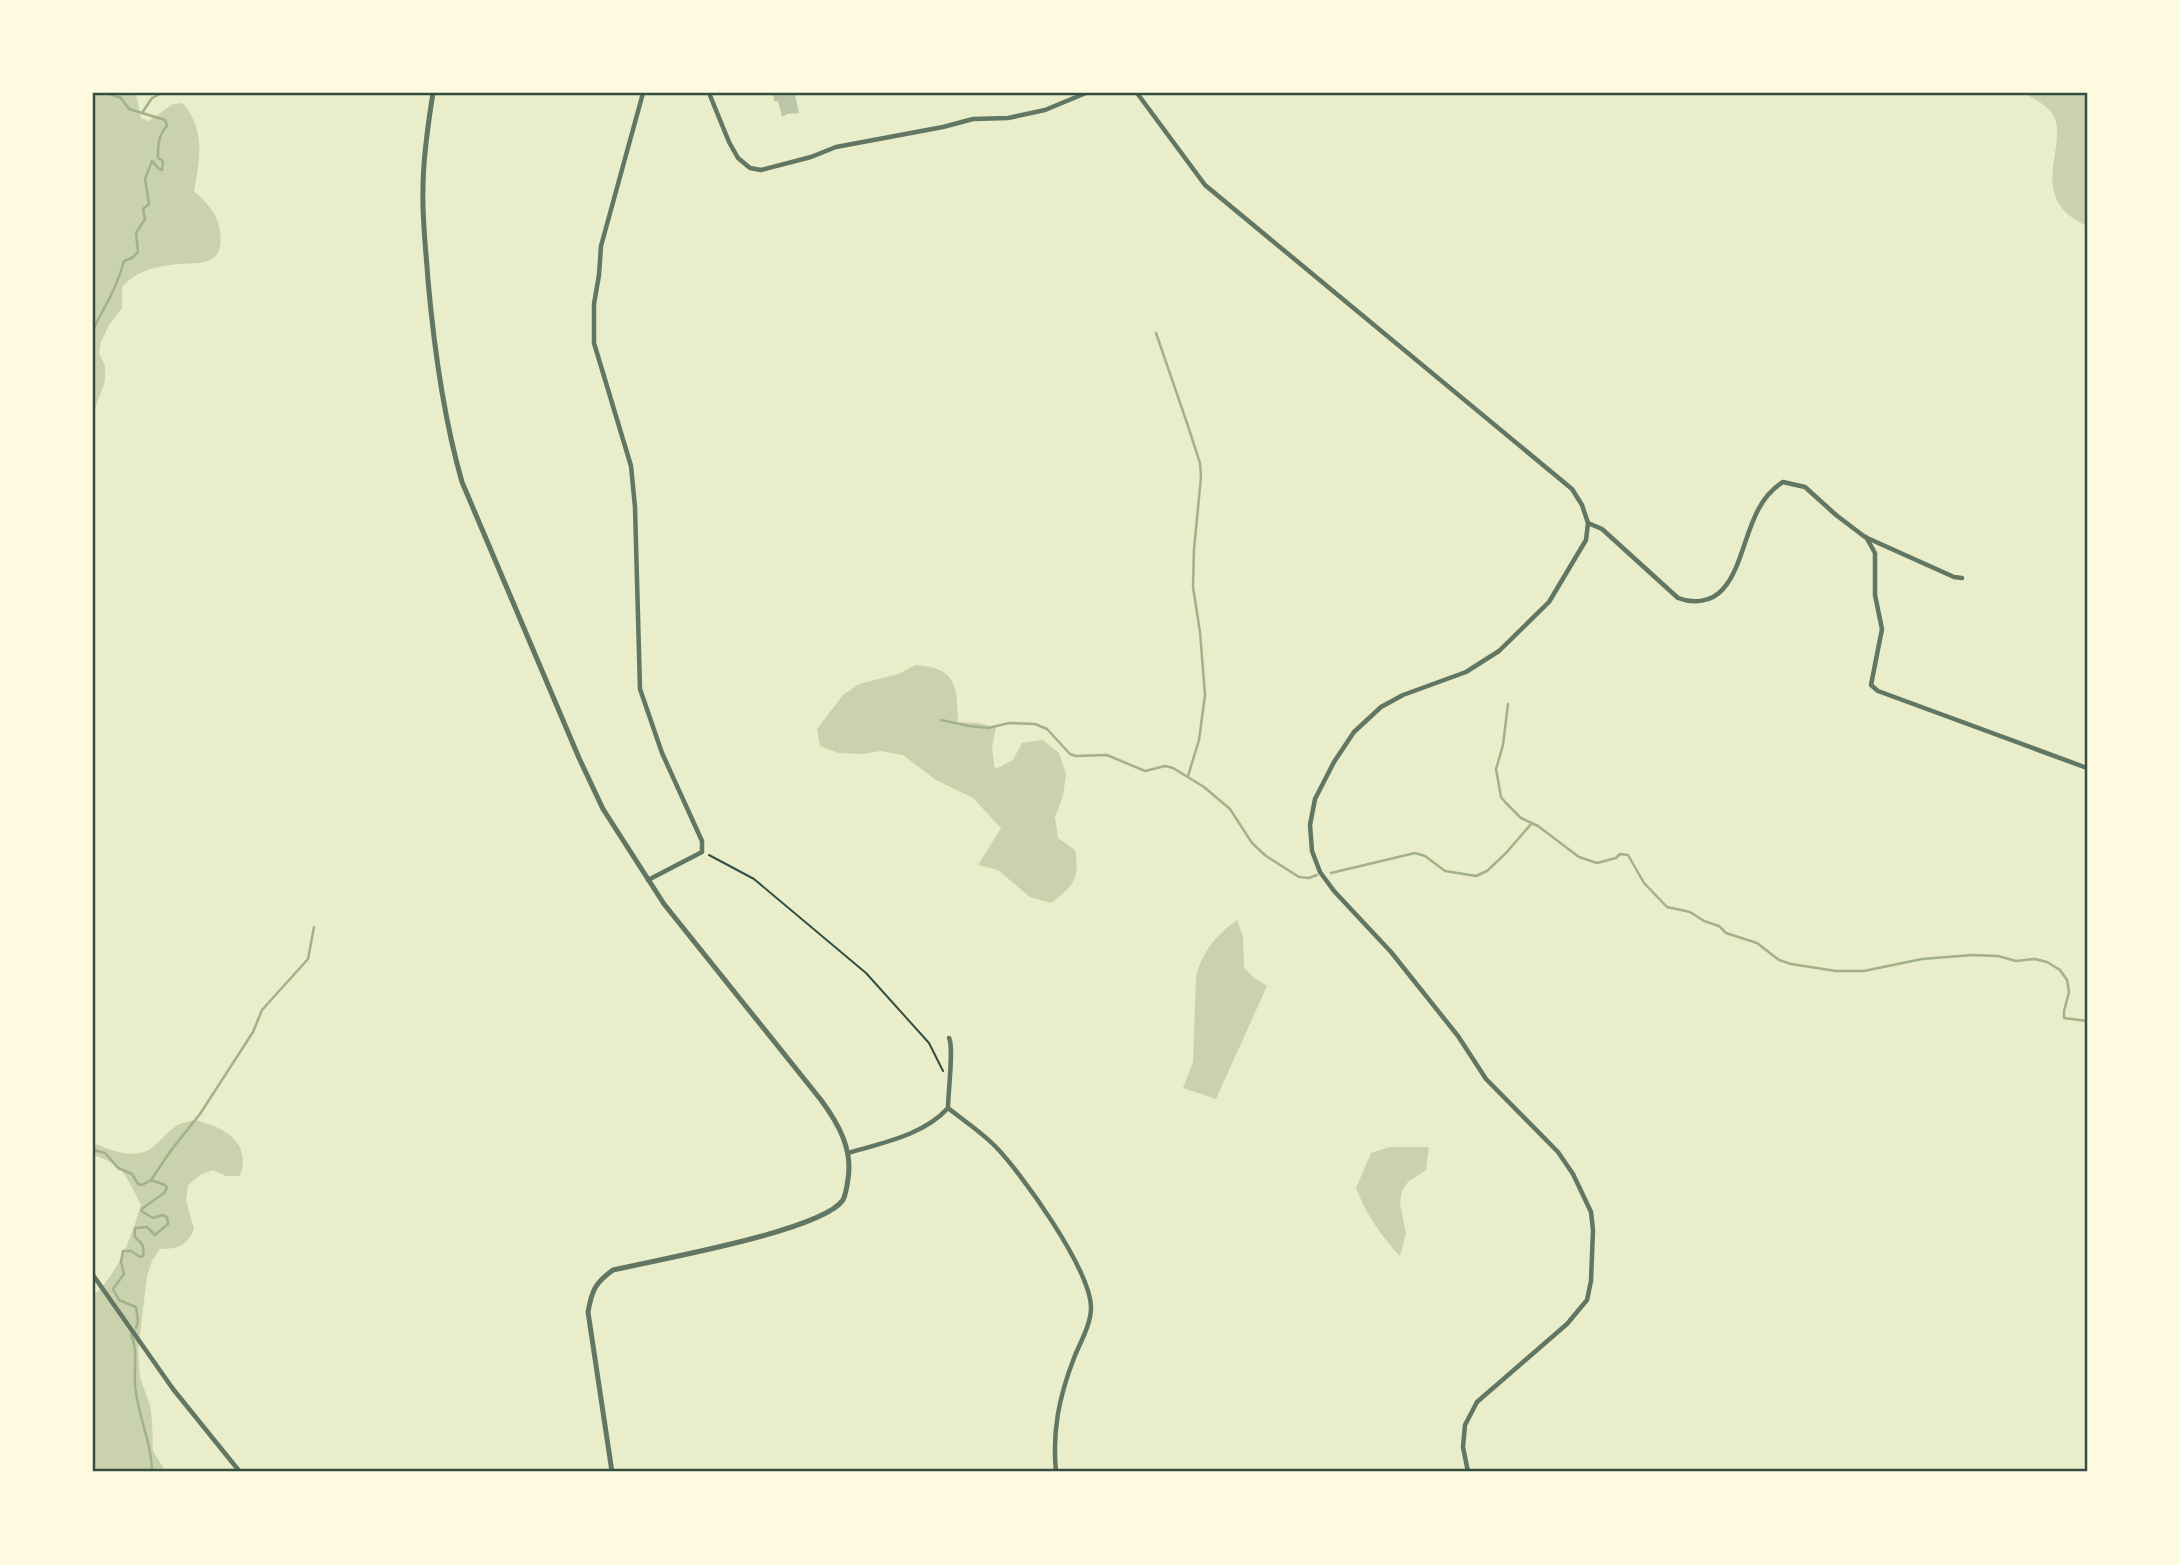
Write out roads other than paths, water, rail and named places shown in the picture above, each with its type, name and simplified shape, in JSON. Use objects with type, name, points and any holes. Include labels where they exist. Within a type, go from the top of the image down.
[{"type":"street","points":[[433,93],[424,166],[424,232],[431,310],[442,399],[452,450],[473,509],[603,809],[664,904],[821,1100],[839,1129],[849,1153],[850,1169],[843,1200],[829,1212],[781,1232],[613,1270],[598,1280],[588,1312],[612,1472]]},
{"type":"street","points":[[643,93],[601,246],[594,304],[594,343],[631,466],[635,507],[639,689],[662,753],[702,841],[702,852],[648,880]]},
{"type":"street","points":[[709,93],[738,158],[750,168],[761,170],[802,160],[836,147],[943,127],[973,118],[1008,118],[1045,110],[1086,93]]},
{"type":"street","points":[[1137,93],[1205,185],[1572,489],[1582,505],[1588,523],[1586,540],[1569,571],[1549,602],[1526,627],[1499,651],[1466,671],[1403,695],[1381,707],[1354,733],[1334,762],[1315,799],[1310,825],[1312,851],[1320,872],[1458,1035],[1486,1079],[1558,1152],[1573,1174],[1591,1212],[1591,1281],[1587,1300],[1567,1324],[1477,1402],[1465,1425],[1463,1447],[1468,1472]]},
{"type":"street","points":[[1588,523],[1602,528],[1667,589],[1678,598],[1691,603],[1722,591],[1734,570],[1753,521],[1772,489],[1783,482],[1805,487],[1865,537],[1954,577],[1962,578]]},
{"type":"street","points":[[1865,537],[1875,553],[1875,595],[1882,628],[1871,685],[1878,691],[2087,768]]},
{"type":"street","points":[[849,1153],[905,1136],[942,1115],[948,1108],[948,1078],[953,1050],[950,1038]]},
{"type":"street","points":[[948,1108],[994,1145],[1025,1182],[1056,1226],[1088,1294],[1091,1308],[1088,1323],[1059,1404],[1054,1434],[1056,1472]]},
{"type":"street","points":[[93,1275],[173,1389],[240,1472]]},
{"type":"waterway","points":[[93,330],[124,261],[138,252],[136,233],[145,219],[143,209],[149,204],[145,179],[152,161],[162,170],[163,161],[158,158],[158,145],[167,126],[165,120],[129,109],[121,98],[107,93]]},
{"type":"waterway","points":[[142,113],[152,98],[162,93]]},
{"type":"waterway","points":[[1156,333],[1200,463],[1193,587],[1205,695],[1199,740],[1188,776]]},
{"type":"waterway","points":[[1508,704],[1503,745],[1496,769],[1501,797],[1521,818],[1538,826],[1579,857],[1597,863],[1616,858],[1620,854],[1628,855],[1644,883],[1667,907],[1690,912],[1719,926],[1726,933],[1757,943],[1779,960],[1836,971],[1864,971],[1922,959],[1972,955],[2047,962],[2060,970],[2067,980],[2069,992],[2064,1018],[2087,1021]]},
{"type":"waterway","points":[[941,720],[988,728],[1009,723],[1035,724],[1047,729],[1070,754],[1076,756],[1107,755],[1145,771],[1165,766],[1173,768],[1204,787],[1230,809],[1252,843],[1266,856],[1299,877],[1317,875]]},
{"type":"waterway","points":[[1331,873],[1415,853],[1425,856],[1445,871],[1476,876],[1487,871],[1532,823]]},
{"type":"waterway","points":[[151,1180],[200,1114],[253,1032],[262,1010],[308,959],[314,927]]},
{"type":"waterway","points":[[93,1150],[105,1153],[118,1168],[132,1174],[138,1184],[142,1185],[151,1180],[167,1188],[141,1211],[153,1218],[162,1215],[167,1217],[168,1224],[155,1235],[147,1227],[135,1228],[135,1237],[141,1243],[143,1256],[123,1251],[121,1262],[124,1274],[113,1289],[119,1300],[136,1307],[136,1328]]},
{"type":"waterway","points":[[131,1335],[135,1352],[136,1395],[150,1450],[152,1472]]}]
